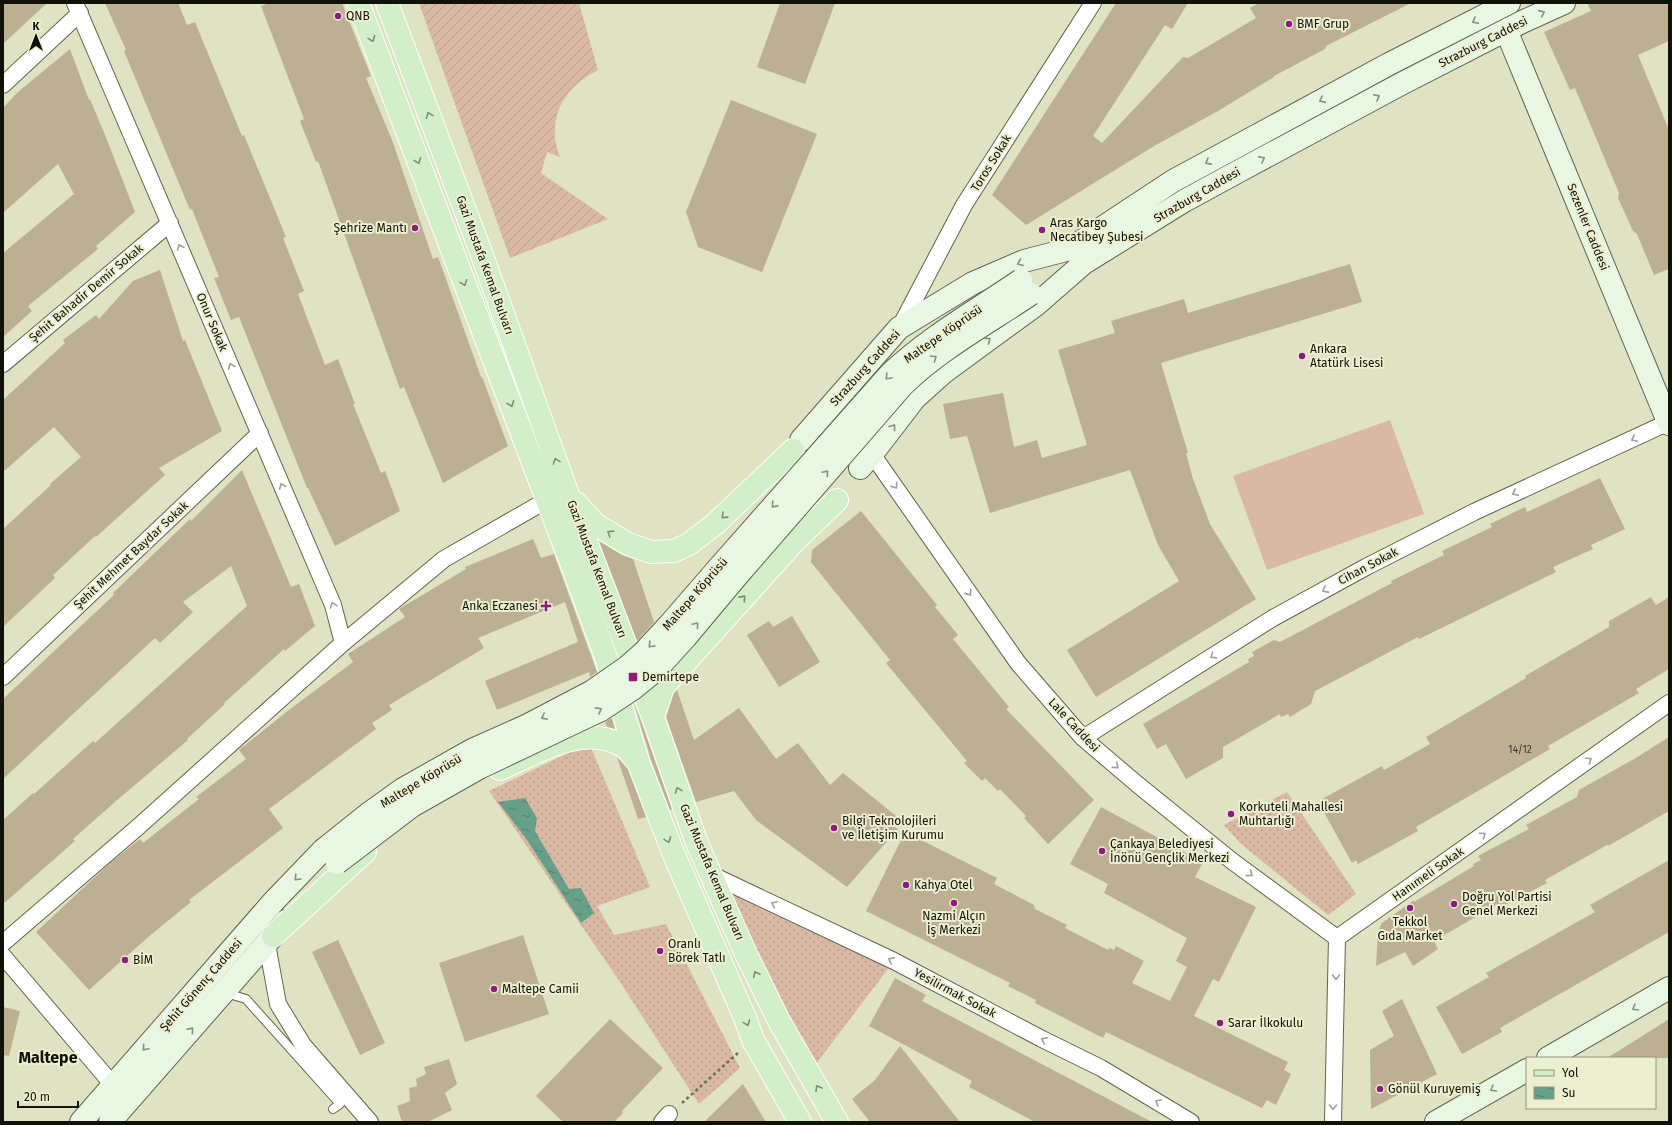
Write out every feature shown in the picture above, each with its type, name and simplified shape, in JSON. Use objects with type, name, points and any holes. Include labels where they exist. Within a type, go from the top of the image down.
[{"type":"main road","name":"Gazi Mustafa Kemal Bulvarı","points":[[358,3],[557,496],[653,717],[696,841],[745,952],[779,1021],[837,1122]]},
{"type":"main road","name":"Gazi Mustafa Kemal Bulvarı","points":[[387,3],[486,266],[639,764],[672,850],[745,1018],[753,1040],[800,1122]]},
{"type":"main road","name":"Strazburg Caddesi","points":[[866,461],[920,394],[944,372],[1037,304],[1077,256],[1179,178],[1382,68],[1509,3]]},
{"type":"main road","name":"Strazburg Caddesi","points":[[797,445],[899,328],[974,283],[1024,261],[1077,256],[1184,201],[1401,84],[1506,30],[1564,3]]},
{"type":"main road","name":"Sezenler Caddesi","points":[[1506,30],[1669,423]]},
{"type":"main road","name":"Maltepe Köprüsü","points":[[330,856],[412,806],[480,768],[601,710],[639,684],[656,670],[686,637],[737,576],[903,385],[918,370],[1026,287],[1077,256]]},
{"type":"main road","points":[[557,496],[595,524],[628,544],[651,552],[674,551],[689,544],[714,525],[797,445],[811,434],[822,432],[834,433],[844,438],[853,446],[858,457],[866,461],[853,488],[846,495],[827,503],[816,502],[806,498],[797,491],[791,482],[788,471],[789,460],[797,445]]},
{"type":"main road","points":[[653,717],[663,687],[792,544],[837,500]]},
{"type":"main road","points":[[270,940],[386,833],[475,780],[550,747],[578,738],[605,738],[622,745],[639,764]]},
{"type":"main road","name":"Şehit Gönenç Caddesi","points":[[110,1122],[270,940],[330,856]]},
{"type":"main road","name":"Şehit Gönenç Caddesi","points":[[81,1122],[274,901],[330,856]]},
{"type":"main road","points":[[1550,1057],[1669,988]]},
{"type":"main road","points":[[1436,1122],[1526,1071]]},
{"type":"street","name":"Toros Sokak","points":[[899,328],[964,205],[1093,3]]},
{"type":"street","points":[[3,85],[77,8]]},
{"type":"street","name":"Onur Sokak","points":[[77,8],[334,605],[344,643]]},
{"type":"street","name":"Şehit Bahadir Demir Sokak","points":[[3,364],[170,223]]},
{"type":"street","name":"Cihan Sokak","points":[[1082,738],[1273,618],[1366,567],[1474,512],[1669,423]]},
{"type":"street","name":"Şehit Mehmet Baydar Sokak","points":[[3,677],[260,433]]},
{"type":"street","name":"Lale Caddesi","points":[[866,461],[1018,663],[1082,738],[1232,861],[1337,938]]},
{"type":"street","points":[[3,943],[138,827],[344,643],[444,559],[557,496]]},
{"type":"street","name":"Hanımeli Sokak","points":[[1337,938],[1669,703]]},
{"type":"street","name":"Yesilirmak Sokak","points":[[712,875],[894,961],[1042,1039],[1101,1068],[1191,1122]]},
{"type":"street","points":[[1332,1122],[1337,938]]},
{"type":"street","points":[[270,940],[278,1004],[303,1045],[370,1122]]},
{"type":"street","points":[[3,956],[113,1085]]},
{"type":"lane","points":[[224,992],[246,999],[340,1104],[334,1109]]},
{"type":"path","points":[[666,1118],[753,1040]]},
{"type":"shaded area","points":[[419,3],[579,3],[598,70],[580,81],[572,88],[561,105],[557,114],[555,125],[556,144],[560,157],[547,152],[541,173],[608,219],[510,258]]},
{"type":"shaded area","points":[[1390,420],[1424,514],[1267,570],[1233,476]]},
{"type":"shaded area","points":[[589,743],[650,887],[597,906],[614,935],[666,924],[740,1068],[699,1104],[618,979],[489,791]]},
{"type":"shaded area","points":[[1287,792],[1356,894],[1328,915],[1240,843],[1224,825]]},
{"type":"shaded area","points":[[712,875],[894,961],[809,1073]]},
{"type":"water","points":[[525,798],[537,818],[535,831],[569,889],[581,888],[594,913],[581,923],[525,837],[498,802]]},
{"type":"building","points":[[3,3],[47,3],[3,44]]},
{"type":"building","points":[[105,3],[178,3],[187,25],[195,22],[242,136],[244,135],[286,237],[283,238],[304,291],[298,294],[325,365],[338,359],[355,404],[353,404],[381,473],[385,471],[400,511],[335,546],[307,488],[239,317],[231,320],[214,278],[219,277],[192,209],[190,210],[124,51],[126,50]]},
{"type":"building","points":[[269,3],[342,3],[371,76],[366,78],[392,140],[433,259],[438,257],[481,377],[508,446],[443,483],[404,387],[400,389],[318,161],[316,162],[300,121],[304,119],[261,6]]},
{"type":"building","points":[[780,3],[835,3],[805,84],[757,67]]},
{"type":"building","points":[[1116,3],[1188,3],[1172,29],[1165,25],[1093,136],[1102,143],[1183,57],[1188,58],[1256,18],[1250,8],[1259,3],[1411,3],[1326,46],[1325,49],[1274,76],[1218,111],[1154,146],[1026,225],[992,195]]},
{"type":"building","points":[[1587,3],[1669,3],[1669,41],[1638,55],[1669,130],[1669,269],[1654,275],[1637,234],[1633,231],[1618,198],[1619,193],[1575,88],[1570,90],[1544,32],[1591,11]]},
{"type":"building","points":[[70,49],[89,100],[90,99],[107,140],[135,212],[96,246],[98,249],[28,306],[32,311],[3,337],[3,253],[74,194],[58,164],[3,213],[3,108],[18,92]]},
{"type":"building","points":[[731,100],[817,134],[762,272],[698,247],[686,212]]},
{"type":"building","points":[[1350,264],[1362,302],[1161,363],[1188,453],[1186,453],[1193,479],[1210,524],[1256,599],[1096,697],[1067,650],[1179,581],[1158,545],[1130,470],[990,513],[967,436],[950,439],[943,404],[1003,393],[1014,447],[1037,440],[1042,458],[1087,445],[1058,350],[1115,333],[1111,321],[1184,299],[1188,313]]},
{"type":"building","points":[[160,270],[183,341],[185,340],[222,431],[159,468],[165,475],[53,575],[55,578],[3,627],[3,529],[81,457],[54,427],[3,472],[3,400],[65,343],[63,340],[96,315],[99,319],[133,281]]},
{"type":"building","points":[[242,470],[291,587],[299,584],[315,626],[285,651],[284,649],[224,703],[225,704],[187,739],[188,740],[73,839],[75,841],[3,904],[3,820],[93,741],[95,743],[247,606],[231,566],[183,602],[193,612],[160,643],[155,638],[3,779],[3,699],[114,595],[113,593],[190,519],[191,521]]},
{"type":"building","points":[[1600,478],[1625,529],[1591,545],[1593,549],[1553,567],[1556,572],[1419,639],[1418,637],[1315,691],[1311,704],[1290,717],[1288,714],[1281,717],[1280,714],[1223,747],[1223,758],[1186,779],[1166,744],[1157,749],[1143,724],[1249,662],[1248,659],[1254,656],[1252,652],[1274,640],[1280,642],[1392,583],[1391,581],[1444,555],[1442,551],[1492,527],[1490,524],[1525,507],[1527,512]]},
{"type":"building","points":[[861,511],[937,605],[935,607],[958,635],[953,639],[1009,707],[1006,709],[1094,800],[1048,844],[1024,818],[1026,816],[1000,789],[998,791],[985,778],[982,781],[964,763],[967,761],[886,663],[890,660],[811,562],[812,550]]},
{"type":"building","points":[[533,539],[541,558],[554,554],[597,672],[590,677],[589,672],[497,710],[485,681],[578,642],[565,602],[478,638],[484,648],[389,705],[392,710],[372,723],[376,729],[269,809],[283,828],[189,900],[191,902],[147,938],[89,990],[36,932],[110,863],[140,839],[143,843],[199,799],[196,797],[246,759],[239,750],[353,662],[348,654],[405,617],[399,609],[466,569],[465,567]]},
{"type":"building","points":[[599,541],[622,555],[633,559],[654,622],[637,641]]},
{"type":"building","points":[[1651,597],[1656,605],[1669,597],[1669,669],[1636,689],[1639,693],[1548,746],[1550,749],[1416,827],[1418,831],[1358,864],[1356,860],[1352,863],[1320,805],[1324,803],[1322,799],[1382,766],[1384,770],[1430,744],[1426,737],[1526,678],[1525,676],[1609,627],[1609,621]]},
{"type":"building","points":[[792,616],[820,662],[779,687],[747,635],[769,621],[773,627]]},
{"type":"building","points":[[677,690],[694,740],[739,708],[776,759],[798,743],[830,785],[843,773],[896,816],[891,825],[898,829],[847,887],[756,820],[734,791],[696,802],[666,717],[674,693]]},
{"type":"building","points":[[634,703],[672,809],[670,810],[651,760]]},
{"type":"building","points":[[612,718],[615,729],[607,727],[605,722]]},
{"type":"building","points":[[1669,737],[1669,811],[1545,880],[1547,883],[1501,907],[1498,904],[1434,941],[1438,949],[1413,966],[1405,952],[1376,966],[1378,931],[1382,923],[1414,900],[1414,902],[1474,866],[1473,864],[1481,860],[1478,856],[1529,829],[1526,825],[1577,797],[1579,790]]},
{"type":"building","points":[[617,757],[628,769],[646,817],[638,819]]},
{"type":"building","points":[[1101,807],[1203,862],[1195,877],[1256,907],[1219,982],[1213,979],[1194,1016],[1288,1062],[1284,1070],[1291,1074],[1276,1105],[1267,1100],[1262,1108],[1106,1032],[1103,1038],[1035,1003],[1036,1000],[1008,986],[1010,983],[866,911],[905,832],[997,878],[994,884],[1034,905],[1035,909],[1067,925],[1065,928],[1108,950],[1110,948],[1114,950],[1116,946],[1144,961],[1132,983],[1170,1001],[1187,967],[1176,961],[1187,938],[1104,893],[1108,884],[1070,864]]},
{"type":"building","points":[[1669,860],[1669,932],[1500,1028],[1502,1032],[1462,1054],[1436,1007],[1489,977],[1486,973],[1595,912],[1590,905]]},
{"type":"building","name":"Maltepe Camii","points":[[523,935],[549,1014],[465,1042],[439,963]]},
{"type":"building","points":[[338,940],[385,1043],[360,1055],[312,952]]},
{"type":"building","points":[[895,978],[926,995],[922,1001],[1152,1122],[1035,1122],[969,1087],[972,1081],[869,1026]]},
{"type":"building","points":[[1402,999],[1437,1074],[1371,1109],[1370,1050],[1394,1036],[1382,1011]]},
{"type":"building","points":[[3,1007],[20,1011],[9,1056],[3,1055]]},
{"type":"building","points":[[610,1019],[663,1068],[622,1111],[623,1113],[614,1122],[563,1122],[536,1096]]},
{"type":"building","points":[[1669,1019],[1669,1058],[1609,1057]]},
{"type":"building","points":[[900,1046],[960,1122],[870,1122],[852,1099],[875,1080]]},
{"type":"building","points":[[449,1059],[457,1084],[445,1093],[452,1110],[428,1122],[402,1122],[397,1106],[410,1101],[409,1088],[417,1086],[416,1079],[426,1074],[424,1067]]},
{"type":"building","points":[[743,1084],[766,1122],[704,1122]]},
{"type":"place","name":"QNB","points":[[338,16]]},
{"type":"place","name":"BMF Grup","points":[[1289,24]]},
{"type":"place","name":"Şehrize Mantı","points":[[415,228]]},
{"type":"place","name":"Aras Kargo Necatibey Şubesi","points":[[1042,230]]},
{"type":"place","name":"Ankara Atatürk Lisesi","points":[[1302,356]]},
{"type":"place","name":"Anka Eczanesi","points":[[546,606]]},
{"type":"place","name":"Demirtepe","points":[[633,677]]},
{"type":"place","name":"Korkuteli Mahallesi Muhtarlığı","points":[[1231,814]]},
{"type":"place","name":"Bilgi Teknolojileri ve İletişim Kurumu","points":[[834,828]]},
{"type":"place","name":"Çankaya Belediyesi İnönü Gençlik Merkezi","points":[[1102,851]]},
{"type":"place","name":"Kahya Otel","points":[[906,885]]},
{"type":"place","name":"Nazmi Alçın İş Merkezi","points":[[954,903]]},
{"type":"place","name":"Doğru Yol Partisi Genel Merkezi","points":[[1454,904]]},
{"type":"place","name":"Tekkol Gıda Market","points":[[1410,908]]},
{"type":"place","name":"Oranlı Börek Tatlı","points":[[660,951]]},
{"type":"place","name":"BİM","points":[[125,960]]},
{"type":"place","name":"Maltepe Camii","points":[[494,989]]},
{"type":"place","name":"Sarar İlkokulu","points":[[1220,1023]]},
{"type":"place","name":"Gönül Kuruyemiş","points":[[1380,1089]]},
{"type":"district","name":"Maltepe","points":[[48,1057]]}]
